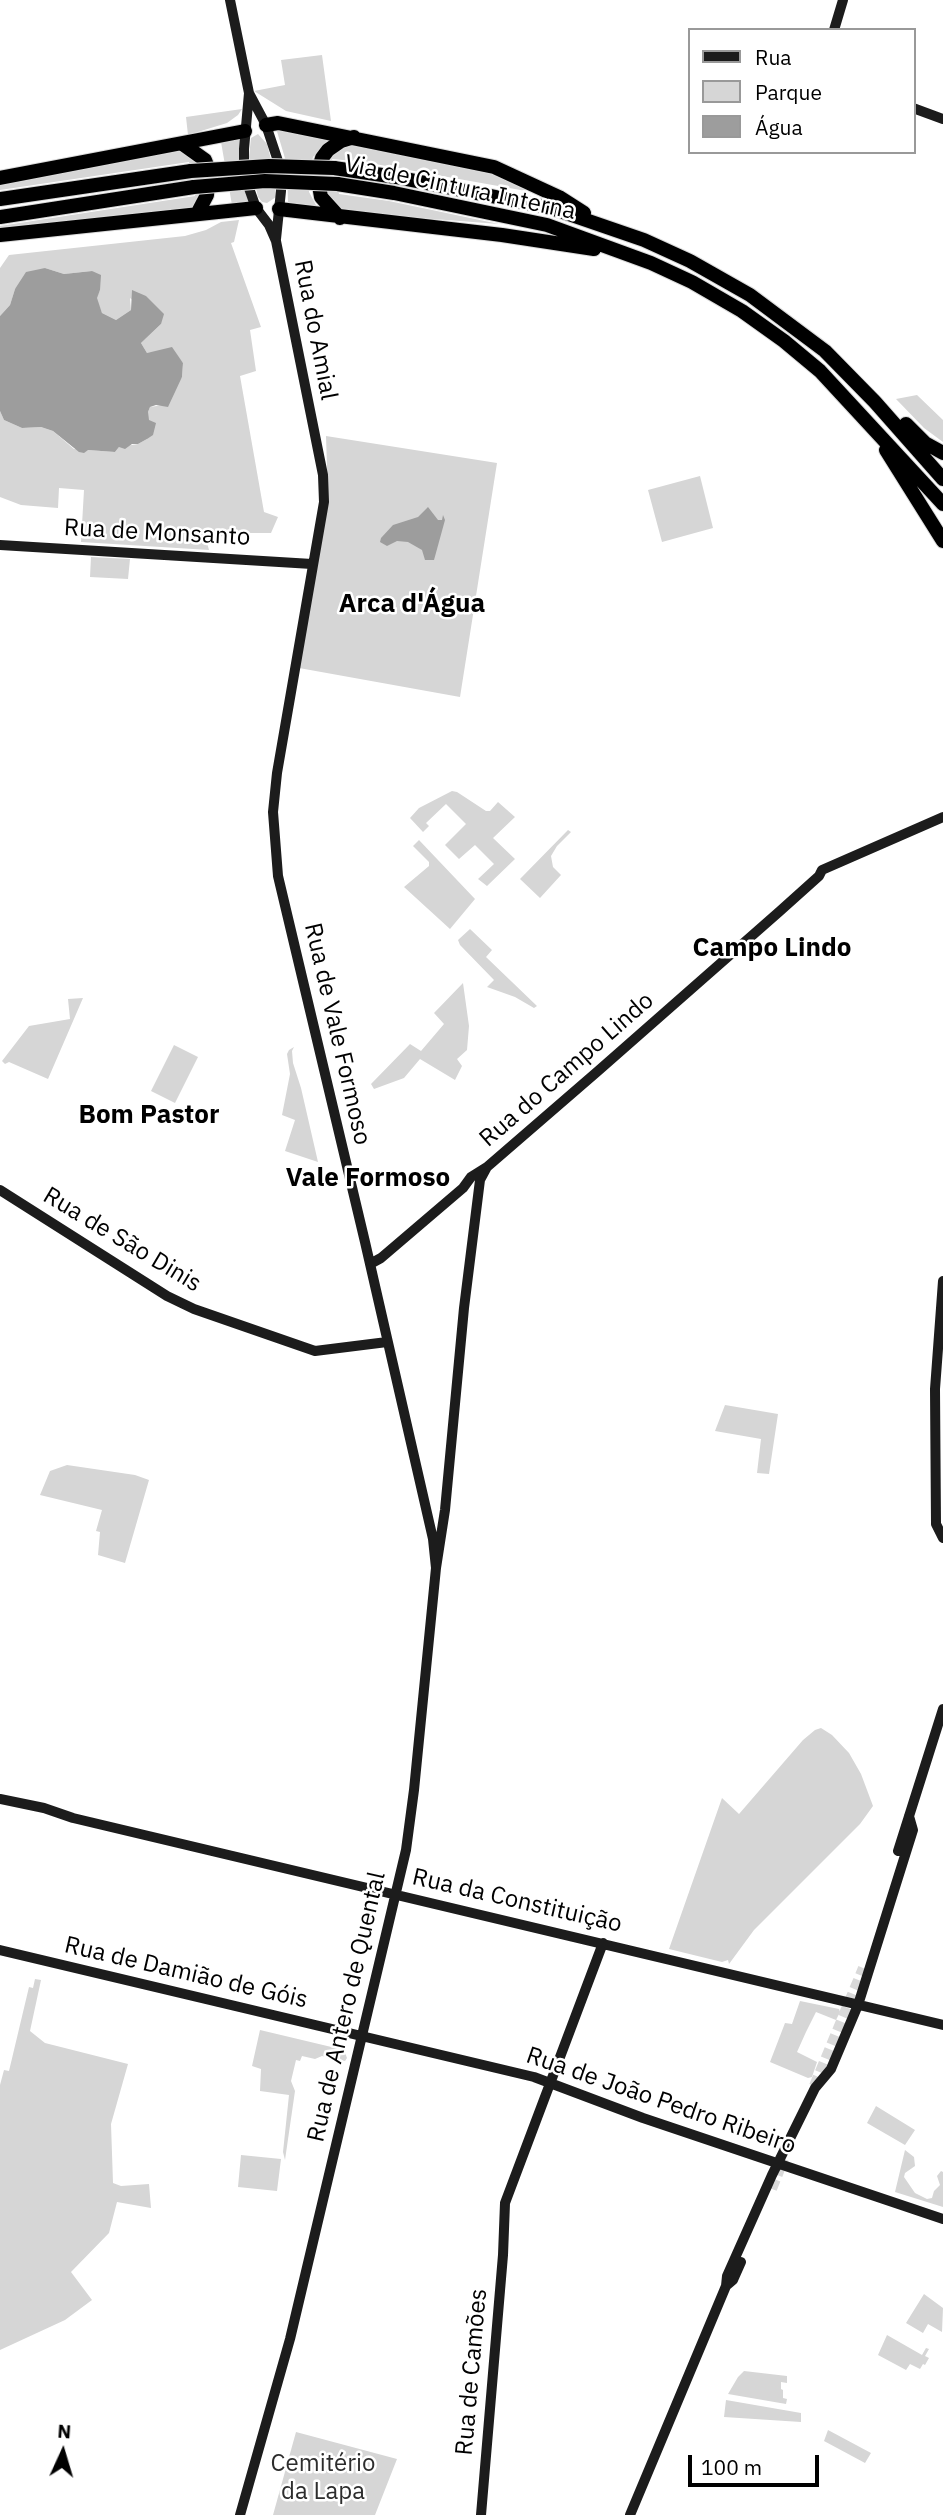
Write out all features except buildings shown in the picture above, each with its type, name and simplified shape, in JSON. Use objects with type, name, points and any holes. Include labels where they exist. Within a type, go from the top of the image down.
[{"type":"highway","points":[[265,125],[278,123],[356,137],[494,167],[559,197],[602,225]]},
{"type":"highway","points":[[0,178],[184,145],[245,130]]},
{"type":"highway","points":[[340,218],[321,197],[317,174],[322,158],[328,150],[341,141],[356,137]]},
{"type":"highway","points":[[184,145],[205,160],[209,170],[207,195],[197,214]]},
{"type":"highway","name":"Via de Cintura Interna","points":[[0,199],[191,171],[269,166],[334,168],[396,177],[551,208],[644,240],[690,261],[750,295],[825,351],[875,402],[943,479]]},
{"type":"highway","name":"Via de Cintura Interna","points":[[0,217],[194,187],[265,181],[337,184],[547,225],[628,254],[692,282],[742,311],[820,371],[943,504]]},
{"type":"highway","points":[[0,235],[257,209]]},
{"type":"highway","points":[[279,210],[535,239],[628,254]]},
{"type":"highway","points":[[875,402],[903,422],[925,443],[943,453]]},
{"type":"highway","points":[[871,424],[943,541]]},
{"type":"main road","name":"Rua do Amial","points":[[230,0],[249,93],[265,125],[281,170],[276,241]]},
{"type":"main road","points":[[835,28],[843,0]]},
{"type":"main road","name":"Rua do Amial","points":[[249,93],[244,174],[257,209],[269,225],[276,241],[323,475],[324,502],[313,564]]},
{"type":"main road","points":[[915,109],[943,119]]},
{"type":"main road","points":[[245,130],[265,125]]},
{"type":"main road","points":[[257,209],[279,210]]},
{"type":"main road","name":"Rua de Monsanto","points":[[0,545],[313,564]]},
{"type":"main road","name":"Rua de Vale Formoso","points":[[313,564],[278,764],[273,812],[278,876],[425,1503],[436,1568]]},
{"type":"main road","name":"Rua do Campo Lindo","points":[[370,1264],[381,1258],[463,1188],[471,1177],[487,1167],[790,902],[822,870],[943,817]]},
{"type":"main road","name":"Rua de Antero de Quental","points":[[240,2515],[290,2339],[406,1850],[436,1568],[446,1500],[464,1308],[478,1191],[487,1167]]},
{"type":"main road","points":[[463,1188],[478,1191]]},
{"type":"main road","name":"Rua de São Dinis","points":[[0,1190],[167,1296],[213,1316],[315,1351],[387,1342]]},
{"type":"main road","points":[[943,1281],[935,1389],[936,1524],[943,1538]]},
{"type":"main road","points":[[425,1503],[446,1500]]},
{"type":"main road","points":[[863,1968],[943,1709]]},
{"type":"main road","name":"Rua da Constituição","points":[[0,1799],[943,2025]]},
{"type":"main road","points":[[631,2515],[726,2286],[727,2276],[777,2164],[815,2088],[831,2069],[858,2005],[912,1830],[909,1816]]},
{"type":"main road","name":"Rua de Camões","points":[[481,2515],[505,2233],[505,2203],[603,1943]]},
{"type":"main road","name":"Rua de Damião de Góis","points":[[0,1950],[362,2036]]},
{"type":"main road","name":"Rua de João Pedro Ribeiro","points":[[362,2036],[549,2082],[630,2113],[943,2219]]},
{"type":"main road","points":[[726,2286],[733,2280],[772,2189]]},
{"type":"green space","points":[[322,55],[331,121],[286,111],[254,91],[285,85],[281,60]]},
{"type":"green space","points":[[242,109],[227,123],[188,135],[186,117]]},
{"type":"green space","points":[[276,128],[329,139],[313,157],[309,174],[309,192],[317,207],[288,204],[287,165]]},
{"type":"green space","points":[[258,134],[267,144],[275,175],[276,197],[267,203],[258,197],[249,157],[251,138]]},
{"type":"green space","points":[[241,137],[249,203],[232,205],[221,142]]},
{"type":"green space","points":[[354,144],[470,167],[504,177],[528,189],[526,191],[364,162],[332,159],[339,194],[389,201],[499,224],[342,209],[327,195],[327,167],[333,155]]},
{"type":"green space","points":[[183,152],[198,165],[200,196],[193,207],[0,230],[0,226],[195,196],[189,162],[0,190],[0,182]]},
{"type":"green space","points":[[239,220],[234,242],[231,243],[261,327],[250,330],[256,371],[240,376],[264,512],[278,517],[271,533],[240,533],[206,539],[209,550],[81,542],[84,490],[59,488],[58,508],[21,505],[0,497],[0,411],[4,420],[22,428],[41,427],[53,431],[74,449],[115,452],[119,447],[138,444],[147,439],[150,407],[163,405],[182,377],[183,363],[173,351],[147,353],[141,343],[161,324],[130,298],[131,310],[116,320],[102,313],[96,298],[100,290],[92,271],[64,274],[45,268],[15,289],[10,305],[0,316],[0,268],[9,255],[185,236],[221,222]]},
{"type":"green space","points":[[917,395],[943,420],[943,442],[924,428],[896,399]]},
{"type":"green space","points":[[326,436],[497,463],[460,697],[299,668],[328,497]]},
{"type":"green space","points":[[700,476],[713,528],[662,542],[648,490]]},
{"type":"green space","points":[[91,557],[130,559],[128,579],[90,577]]},
{"type":"green space","points":[[452,791],[486,811],[490,811],[498,802],[515,817],[493,838],[515,859],[487,886],[478,879],[494,864],[475,845],[459,859],[445,845],[466,824],[446,804],[426,823],[429,826],[423,832],[410,818],[419,808]]},
{"type":"green space","points":[[568,830],[571,832],[551,856],[553,867],[561,875],[540,898],[520,879]]},
{"type":"green space","points":[[419,840],[475,899],[450,929],[404,887],[429,866],[429,862],[413,846]]},
{"type":"green space","points":[[470,929],[492,950],[486,957],[537,1006],[534,1008],[515,997],[487,987],[494,980],[458,940]]},
{"type":"green space","points":[[463,983],[469,1026],[467,1050],[457,1059],[462,1066],[455,1080],[420,1059],[404,1078],[374,1089],[371,1084],[410,1044],[421,1051],[444,1024],[434,1013]]},
{"type":"green space","points":[[83,998],[48,1079],[2,1061],[29,1026],[70,1019],[68,999]]},
{"type":"green space","points":[[174,1045],[198,1057],[175,1103],[151,1091]]},
{"type":"green space","points":[[294,1047],[293,1063],[318,1162],[285,1151],[295,1120],[282,1115],[290,1074],[287,1054]]},
{"type":"green space","points":[[725,1405],[778,1414],[769,1474],[757,1473],[761,1439],[715,1431]]},
{"type":"green space","points":[[67,1465],[135,1475],[149,1480],[125,1563],[98,1555],[100,1532],[96,1531],[102,1510],[40,1495],[50,1471]]},
{"type":"green space","points":[[821,1728],[832,1735],[849,1753],[861,1774],[873,1806],[860,1824],[754,1930],[729,1964],[728,1960],[722,1962],[669,1949],[722,1798],[739,1814],[803,1740]]},
{"type":"green space","points":[[35,1979],[41,1980],[30,2031],[45,2043],[128,2064],[111,2124],[113,2183],[121,2186],[149,2184],[151,2208],[117,2202],[109,2233],[71,2272],[92,2300],[65,2320],[0,2350],[0,2085],[4,2070],[9,2071],[29,1987],[33,1988]]},
{"type":"green space","points":[[800,2001],[839,2009],[840,2012],[836,2020],[816,2012],[806,2032],[797,2052],[817,2062],[812,2077],[808,2078],[770,2062],[785,2023],[792,2024]]},
{"type":"green space","points":[[260,2030],[344,2050],[347,2058],[345,2061],[322,2056],[315,2059],[302,2056],[300,2061],[296,2060],[291,2081],[295,2091],[285,2160],[283,2152],[289,2095],[260,2091],[261,2069],[252,2066]]},
{"type":"green space","points":[[876,2106],[915,2130],[905,2145],[867,2123]]},
{"type":"green space","points":[[905,2150],[914,2157],[915,2166],[905,2173],[904,2177],[915,2193],[927,2199],[932,2198],[940,2185],[937,2176],[943,2172],[943,2207],[895,2192]]},
{"type":"green space","points":[[241,2155],[281,2159],[277,2191],[238,2187]]},
{"type":"green space","points":[[924,2294],[943,2308],[942,2332],[928,2324],[923,2333],[906,2323]]},
{"type":"green space","points":[[887,2335],[922,2355],[926,2348],[929,2349],[925,2356],[929,2358],[925,2365],[920,2369],[910,2364],[906,2370],[878,2355]]},
{"type":"green space","points":[[744,2371],[787,2376],[787,2383],[781,2382],[786,2404],[728,2394]]},
{"type":"green space","points":[[726,2400],[801,2413],[801,2422],[724,2417]]},
{"type":"green space","points":[[828,2430],[871,2453],[865,2463],[824,2441]]},
{"type":"green space","name":"Cemitério da Lapa","points":[[296,2432],[397,2459],[375,2515],[273,2515]]},
{"type":"water","points":[[45,268],[64,274],[92,271],[101,275],[97,298],[102,313],[116,320],[131,310],[132,290],[146,296],[164,314],[161,324],[141,343],[147,353],[172,347],[183,363],[182,377],[168,407],[150,407],[149,420],[156,423],[153,435],[147,439],[125,449],[119,447],[115,452],[88,450],[84,453],[53,431],[41,427],[22,428],[4,420],[0,411],[0,316],[10,305],[15,289],[26,272]]},
{"type":"water","points":[[428,507],[438,520],[442,520],[443,515],[445,520],[434,560],[425,560],[422,550],[408,542],[397,541],[387,546],[380,542],[393,525],[418,517]]},
{"type":"tunnel","points":[[814,2086],[863,1968]]},
{"type":"tunnel","points":[[772,2189],[784,2159]]},
{"type":"district","name":"Arca d'Água","points":[[412,604]]},
{"type":"district","name":"Campo Lindo","points":[[772,948]]},
{"type":"district","name":"Bom Pastor","points":[[149,1115]]},
{"type":"district","name":"Vale Formoso","points":[[368,1178]]}]
